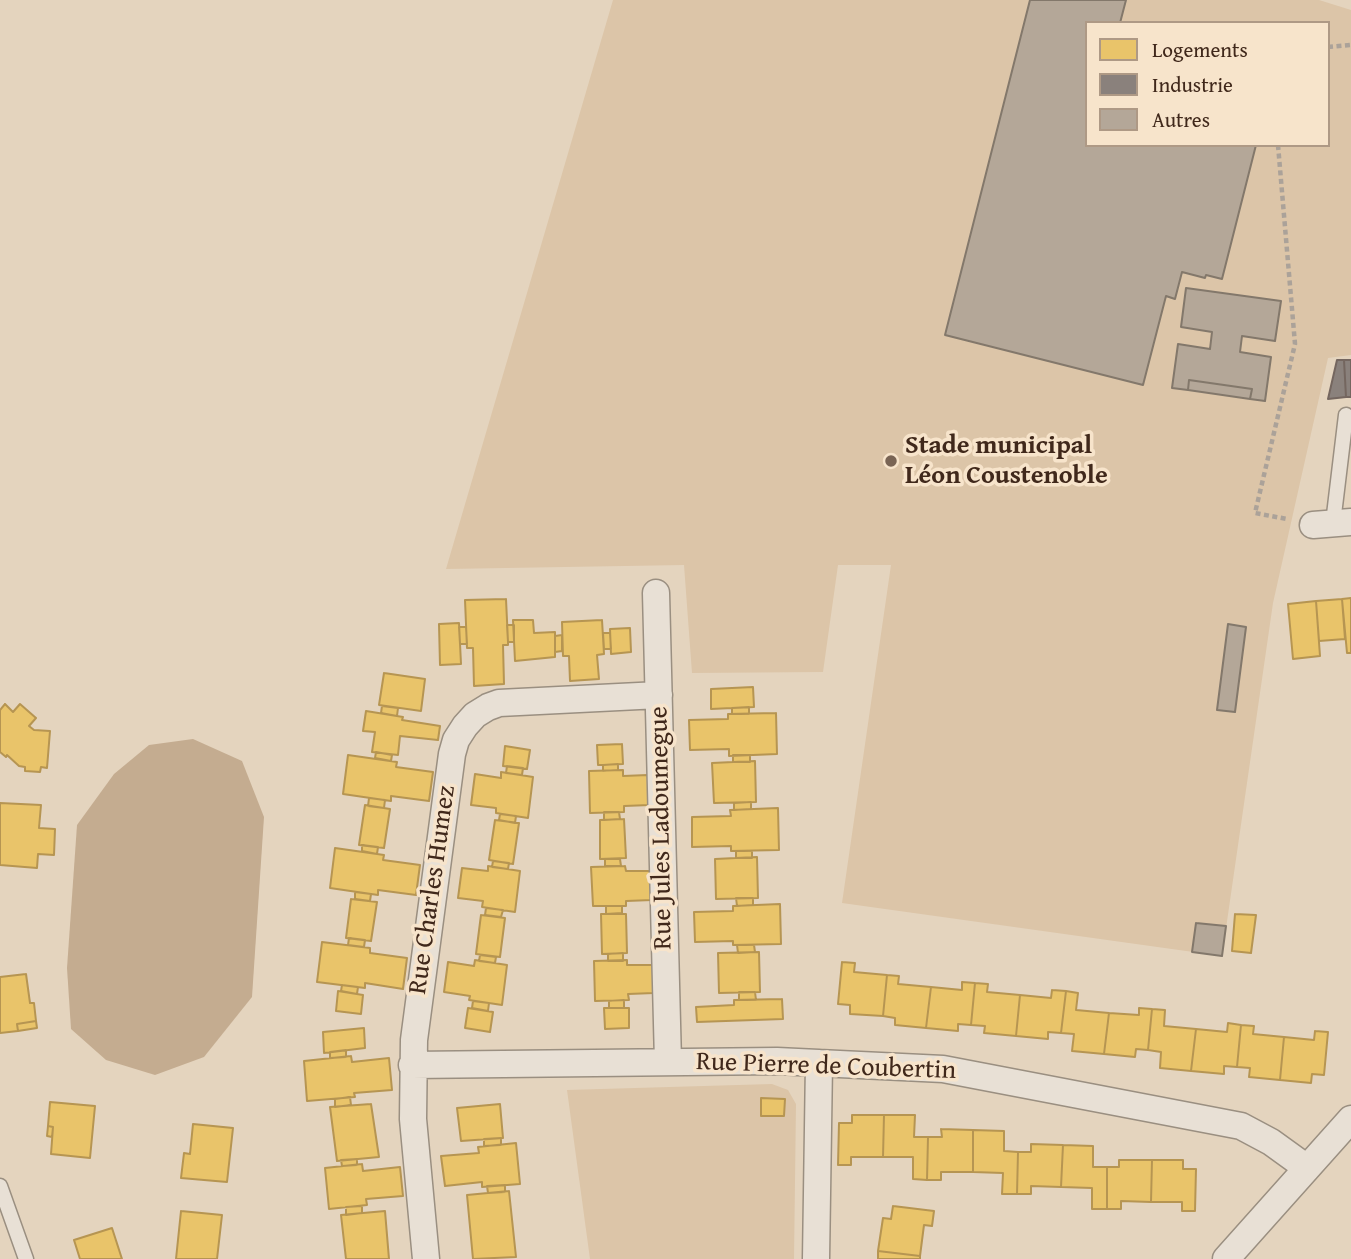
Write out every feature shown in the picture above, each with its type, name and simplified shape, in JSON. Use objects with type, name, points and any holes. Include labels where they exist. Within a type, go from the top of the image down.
[{"type":"street","name":"Rue Jules Ladoumegue","points":[[656,593],[668,1062]]},
{"type":"street","name":"Rue Charles Humez","points":[[426,1259],[413,1119],[412,1065],[415,1015],[456,740],[465,726],[488,707],[499,703],[659,695]]},
{"type":"street","name":"Rue Pierre de Coubertin","points":[[412,1065],[668,1062],[912,1066],[970,1073],[1241,1126],[1271,1142],[1307,1168]]},
{"type":"street","points":[[816,1259],[819,1063]]},
{"type":"street","points":[[1226,1259],[1351,1119]]},
{"type":"lane","points":[[1332,523],[1346,415]]},
{"type":"lane","points":[[0,1186],[26,1259]]},
{"type":"path","points":[[1330,47],[1351,45]]},
{"type":"path","points":[[1278,147],[1295,344],[1255,513],[1332,523]]},
{"type":"shaded area","name":"Stade municipal Léon Coustenoble","points":[[613,0],[1319,0],[1351,10],[1351,355],[1328,358],[1273,603],[1222,956],[842,903],[891,565],[838,565],[823,672],[692,673],[684,565],[446,569]]},
{"type":"shaded area","points":[[193,739],[242,761],[264,817],[252,997],[204,1057],[155,1075],[106,1060],[71,1029],[67,968],[77,825],[114,774],[149,745]]},
{"type":"shaded area","points":[[772,1084],[788,1090],[796,1104],[794,1259],[590,1259],[567,1090]]},
{"type":"building: Logements","points":[[1351,598],[1351,653],[1347,653],[1342,599]]},
{"type":"building: Logements","points":[[506,599],[508,645],[503,645],[504,684],[474,686],[473,648],[467,648],[465,600]]},
{"type":"building: Logements","points":[[1342,599],[1345,639],[1319,641],[1316,601]]},
{"type":"building: Logements","points":[[1316,601],[1320,656],[1293,659],[1288,604]]},
{"type":"building: Logements","points":[[513,620],[533,620],[534,633],[555,632],[555,657],[515,661]]},
{"type":"building: Logements","points":[[602,620],[604,654],[597,655],[599,679],[570,681],[569,656],[563,656],[562,622]]},
{"type":"building: Logements","points":[[459,623],[461,664],[440,665],[439,624]]},
{"type":"building: Logements","points":[[507,625],[514,625],[514,642],[508,642]]},
{"type":"building: Logements","points":[[459,627],[466,627],[467,644],[460,644]]},
{"type":"building: Logements","points":[[630,628],[631,652],[611,654],[610,629]]},
{"type":"building: Logements","points":[[603,633],[610,633],[611,649],[604,649]]},
{"type":"building: Logements","points":[[562,635],[562,651],[555,652],[555,636]]},
{"type":"building: Logements","points":[[384,673],[425,679],[421,711],[379,705]]},
{"type":"building: Logements","points":[[753,687],[754,707],[711,709],[711,689]]},
{"type":"building: Logements","points":[[5,704],[13,712],[20,704],[36,718],[29,726],[34,730],[50,731],[47,768],[41,767],[40,772],[25,771],[25,767],[19,766],[0,752],[0,710]]},
{"type":"building: Logements","points":[[382,706],[398,708],[397,716],[381,713]]},
{"type":"building: Logements","points":[[749,707],[749,714],[732,714],[732,708]]},
{"type":"building: Logements","points":[[366,711],[440,726],[438,740],[400,736],[398,755],[372,752],[375,732],[363,731]]},
{"type":"building: Logements","points":[[776,713],[777,754],[729,756],[729,749],[690,750],[689,720],[728,719],[728,714]]},
{"type":"building: Logements","points":[[622,744],[623,764],[598,765],[597,745]]},
{"type":"building: Logements","points":[[505,746],[530,750],[527,769],[503,766]]},
{"type":"building: Logements","points":[[376,752],[392,755],[391,761],[375,758]]},
{"type":"building: Logements","points":[[348,755],[397,762],[396,767],[433,772],[429,801],[391,796],[391,801],[343,794]]},
{"type":"building: Logements","points":[[733,755],[750,755],[750,762],[733,762]]},
{"type":"building: Logements","points":[[755,761],[756,802],[714,803],[712,763]]},
{"type":"building: Logements","points":[[618,764],[618,770],[603,771],[603,765]]},
{"type":"building: Logements","points":[[507,766],[523,768],[522,775],[506,773]]},
{"type":"building: Logements","points":[[623,770],[623,776],[648,775],[650,805],[624,806],[624,812],[590,813],[589,771]]},
{"type":"building: Logements","points":[[501,772],[533,777],[528,818],[496,813],[496,808],[471,805],[475,774],[501,778]]},
{"type":"building: Logements","points":[[369,798],[385,800],[384,808],[368,806]]},
{"type":"building: Logements","points":[[751,802],[751,809],[734,810],[734,803]]},
{"type":"building: Logements","points":[[0,803],[41,805],[39,828],[55,829],[54,855],[38,854],[37,868],[0,865]]},
{"type":"building: Logements","points":[[365,805],[390,809],[384,848],[359,845]]},
{"type":"building: Logements","points":[[778,808],[779,850],[731,851],[731,846],[692,847],[692,817],[731,816],[730,810]]},
{"type":"building: Logements","points":[[604,812],[619,812],[620,819],[604,820]]},
{"type":"building: Logements","points":[[500,814],[516,816],[515,823],[499,820]]},
{"type":"building: Logements","points":[[624,819],[626,858],[600,859],[600,820]]},
{"type":"building: Logements","points":[[495,820],[519,823],[513,864],[489,860]]},
{"type":"building: Logements","points":[[362,845],[378,847],[377,854],[362,851]]},
{"type":"building: Logements","points":[[335,848],[384,855],[383,860],[420,865],[416,895],[378,890],[378,895],[330,888]]},
{"type":"building: Logements","points":[[736,851],[752,851],[752,858],[736,858]]},
{"type":"building: Logements","points":[[757,857],[758,898],[716,899],[715,859]]},
{"type":"building: Logements","points":[[605,859],[620,859],[621,866],[605,866]]},
{"type":"building: Logements","points":[[493,861],[509,863],[508,869],[492,867]]},
{"type":"building: Logements","points":[[488,866],[520,871],[515,912],[482,907],[483,901],[458,898],[462,868],[488,871]]},
{"type":"building: Logements","points":[[625,866],[626,871],[651,871],[652,900],[626,901],[626,906],[593,906],[591,867]]},
{"type":"building: Logements","points":[[355,892],[371,894],[370,901],[355,899]]},
{"type":"building: Logements","points":[[736,898],[753,898],[753,905],[737,906]]},
{"type":"building: Logements","points":[[351,899],[377,902],[371,941],[346,938]]},
{"type":"building: Logements","points":[[780,904],[781,944],[733,945],[733,941],[695,942],[694,912],[733,911],[733,906]]},
{"type":"building: Logements","points":[[606,906],[622,906],[622,913],[606,914]]},
{"type":"building: Logements","points":[[486,908],[503,910],[501,917],[485,915]]},
{"type":"building: Logements","points":[[601,914],[626,914],[627,953],[602,954]]},
{"type":"building: Logements","points":[[1235,914],[1256,915],[1251,953],[1232,951]]},
{"type":"building: Logements","points":[[481,915],[505,918],[500,957],[476,954]]},
{"type":"building: Logements","points":[[349,938],[365,940],[364,947],[348,945]]},
{"type":"building: Logements","points":[[322,942],[370,948],[370,953],[407,958],[403,989],[365,983],[365,988],[317,982]]},
{"type":"building: Logements","points":[[737,945],[754,945],[755,952],[738,953]]},
{"type":"building: Logements","points":[[759,952],[760,992],[719,993],[718,953]]},
{"type":"building: Logements","points":[[623,953],[623,961],[608,961],[608,954]]},
{"type":"building: Logements","points":[[480,955],[496,957],[495,963],[479,961]]},
{"type":"building: Logements","points":[[475,960],[507,965],[502,1005],[469,1000],[470,996],[444,992],[448,962],[474,966]]},
{"type":"building: Logements","points":[[627,960],[627,965],[654,965],[654,993],[628,994],[629,1000],[595,1001],[594,961]]},
{"type":"building: Logements","points":[[842,962],[855,963],[854,972],[887,975],[883,1016],[850,1014],[850,1005],[838,1004]]},
{"type":"building: Logements","points":[[26,974],[30,1003],[34,1003],[36,1021],[17,1024],[18,1031],[0,1033],[0,977]]},
{"type":"building: Logements","points":[[887,975],[899,976],[898,984],[931,987],[926,1028],[895,1025],[895,1018],[883,1016]]},
{"type":"building: Logements","points":[[962,982],[975,983],[971,1025],[958,1024],[958,1031],[926,1028],[931,987],[962,990]]},
{"type":"building: Logements","points":[[975,983],[988,984],[987,992],[1020,995],[1016,1036],[984,1033],[985,1026],[971,1025]]},
{"type":"building: Logements","points":[[342,985],[358,987],[357,994],[341,991]]},
{"type":"building: Logements","points":[[1052,990],[1066,991],[1061,1033],[1048,1032],[1048,1039],[1016,1036],[1020,995],[1051,998]]},
{"type":"building: Logements","points":[[338,991],[363,995],[361,1014],[336,1011]]},
{"type":"building: Logements","points":[[1066,991],[1078,993],[1076,1010],[1109,1013],[1104,1054],[1072,1051],[1074,1034],[1061,1033]]},
{"type":"building: Logements","points":[[739,992],[755,992],[756,1000],[739,1000]]},
{"type":"building: Logements","points":[[782,999],[783,1019],[697,1022],[696,1007],[734,1005],[734,1000]]},
{"type":"building: Logements","points":[[624,1000],[624,1008],[609,1008],[609,1001]]},
{"type":"building: Logements","points":[[473,1001],[489,1003],[488,1011],[472,1008]]},
{"type":"building: Logements","points":[[468,1008],[493,1012],[490,1032],[465,1028]]},
{"type":"building: Logements","points":[[604,1008],[629,1008],[629,1028],[605,1029]]},
{"type":"building: Logements","points":[[1139,1008],[1152,1009],[1148,1050],[1136,1049],[1135,1057],[1104,1054],[1109,1013],[1139,1015]]},
{"type":"building: Logements","points":[[1152,1009],[1165,1010],[1164,1026],[1196,1029],[1191,1071],[1160,1068],[1161,1052],[1148,1050]]},
{"type":"building: Logements","points":[[36,1021],[37,1028],[18,1031],[17,1024]]},
{"type":"building: Logements","points":[[1228,1023],[1241,1025],[1237,1067],[1224,1066],[1224,1074],[1191,1071],[1196,1029],[1227,1032]]},
{"type":"building: Logements","points":[[1241,1025],[1254,1026],[1253,1034],[1284,1037],[1280,1080],[1249,1077],[1250,1068],[1237,1067]]},
{"type":"building: Logements","points":[[364,1028],[365,1048],[324,1053],[323,1032]]},
{"type":"building: Logements","points":[[1315,1031],[1328,1032],[1324,1075],[1312,1074],[1311,1083],[1280,1080],[1284,1037],[1314,1040]]},
{"type":"building: Logements","points":[[346,1050],[346,1057],[330,1058],[330,1052]]},
{"type":"building: Logements","points":[[351,1056],[352,1062],[389,1058],[392,1090],[354,1093],[355,1097],[307,1101],[304,1061]]},
{"type":"building: Logements","points":[[350,1097],[351,1105],[335,1107],[335,1099]]},
{"type":"building: Logements","points":[[761,1098],[785,1099],[784,1116],[761,1116]]},
{"type":"building: Logements","points":[[50,1102],[95,1106],[90,1158],[51,1154],[53,1127],[48,1126]]},
{"type":"building: Logements","points":[[371,1104],[379,1157],[337,1161],[330,1107]]},
{"type":"building: Logements","points":[[500,1104],[503,1138],[461,1141],[457,1108]]},
{"type":"building: Logements","points":[[852,1115],[884,1115],[883,1157],[851,1157],[851,1165],[838,1165],[839,1123],[852,1123]]},
{"type":"building: Logements","points":[[884,1115],[915,1115],[914,1137],[928,1137],[927,1180],[913,1179],[913,1157],[883,1157]]},
{"type":"building: Logements","points":[[193,1124],[233,1128],[227,1182],[181,1178],[184,1153],[190,1154]]},
{"type":"building: Logements","points":[[48,1126],[53,1127],[52,1137],[47,1136]]},
{"type":"building: Logements","points":[[941,1129],[973,1130],[973,1172],[941,1172],[941,1180],[927,1180],[928,1137],[942,1137]]},
{"type":"building: Logements","points":[[973,1130],[1004,1131],[1004,1151],[1018,1152],[1017,1194],[1002,1194],[1003,1173],[973,1172]]},
{"type":"building: Logements","points":[[501,1138],[501,1145],[484,1146],[484,1139]]},
{"type":"building: Logements","points":[[516,1143],[520,1184],[482,1187],[482,1182],[445,1186],[441,1156],[479,1153],[478,1147]]},
{"type":"building: Logements","points":[[1031,1144],[1063,1145],[1061,1187],[1031,1186],[1031,1194],[1017,1194],[1018,1152],[1031,1152]]},
{"type":"building: Logements","points":[[1063,1145],[1093,1146],[1093,1167],[1107,1167],[1107,1209],[1092,1209],[1092,1188],[1061,1187]]},
{"type":"building: Logements","points":[[357,1159],[357,1165],[342,1166],[341,1160]]},
{"type":"building: Logements","points":[[1119,1160],[1152,1160],[1151,1202],[1121,1201],[1121,1209],[1107,1209],[1107,1167],[1119,1167]]},
{"type":"building: Logements","points":[[1152,1160],[1183,1160],[1183,1169],[1196,1169],[1195,1211],[1182,1211],[1182,1202],[1151,1202]]},
{"type":"building: Logements","points":[[362,1164],[363,1171],[400,1167],[403,1196],[366,1199],[367,1205],[329,1209],[325,1168]]},
{"type":"building: Logements","points":[[505,1185],[505,1192],[488,1193],[487,1186]]},
{"type":"building: Logements","points":[[509,1191],[516,1257],[473,1259],[467,1195]]},
{"type":"building: Logements","points":[[362,1206],[362,1213],[346,1215],[346,1207]]},
{"type":"building: Logements","points":[[893,1206],[934,1211],[932,1226],[924,1225],[920,1256],[878,1251],[883,1218],[891,1219]]},
{"type":"building: Logements","points":[[181,1211],[222,1215],[217,1259],[176,1259]]},
{"type":"building: Logements","points":[[385,1211],[389,1259],[346,1259],[341,1215]]},
{"type":"building: Logements","points":[[112,1228],[122,1259],[80,1259],[74,1240]]},
{"type":"building: Logements","points":[[878,1251],[920,1256],[920,1259],[878,1259]]},
{"type":"building: Industrie","points":[[1337,360],[1344,360],[1346,397],[1328,399]]},
{"type":"building: Industrie","points":[[1344,360],[1351,360],[1351,397],[1346,397]]},
{"type":"building: Autres","points":[[1030,0],[1126,0],[1121,21],[1085,21],[1085,147],[1255,147],[1222,279],[1182,272],[1175,299],[1166,296],[1143,385],[945,335]]},
{"type":"building: Autres","points":[[1186,288],[1281,301],[1275,341],[1242,336],[1240,352],[1271,357],[1265,401],[1250,399],[1252,389],[1189,380],[1188,390],[1172,388],[1178,344],[1210,349],[1212,332],[1181,327]]},
{"type":"building: Autres","points":[[1189,380],[1252,389],[1250,399],[1188,390]]},
{"type":"building: Autres","points":[[1228,624],[1246,627],[1235,712],[1217,710]]},
{"type":"building: Autres","points":[[1196,923],[1226,926],[1222,956],[1192,952]]},
{"type":"place","name":"Stade municipal Léon Coustenoble","points":[[891,461]]}]
